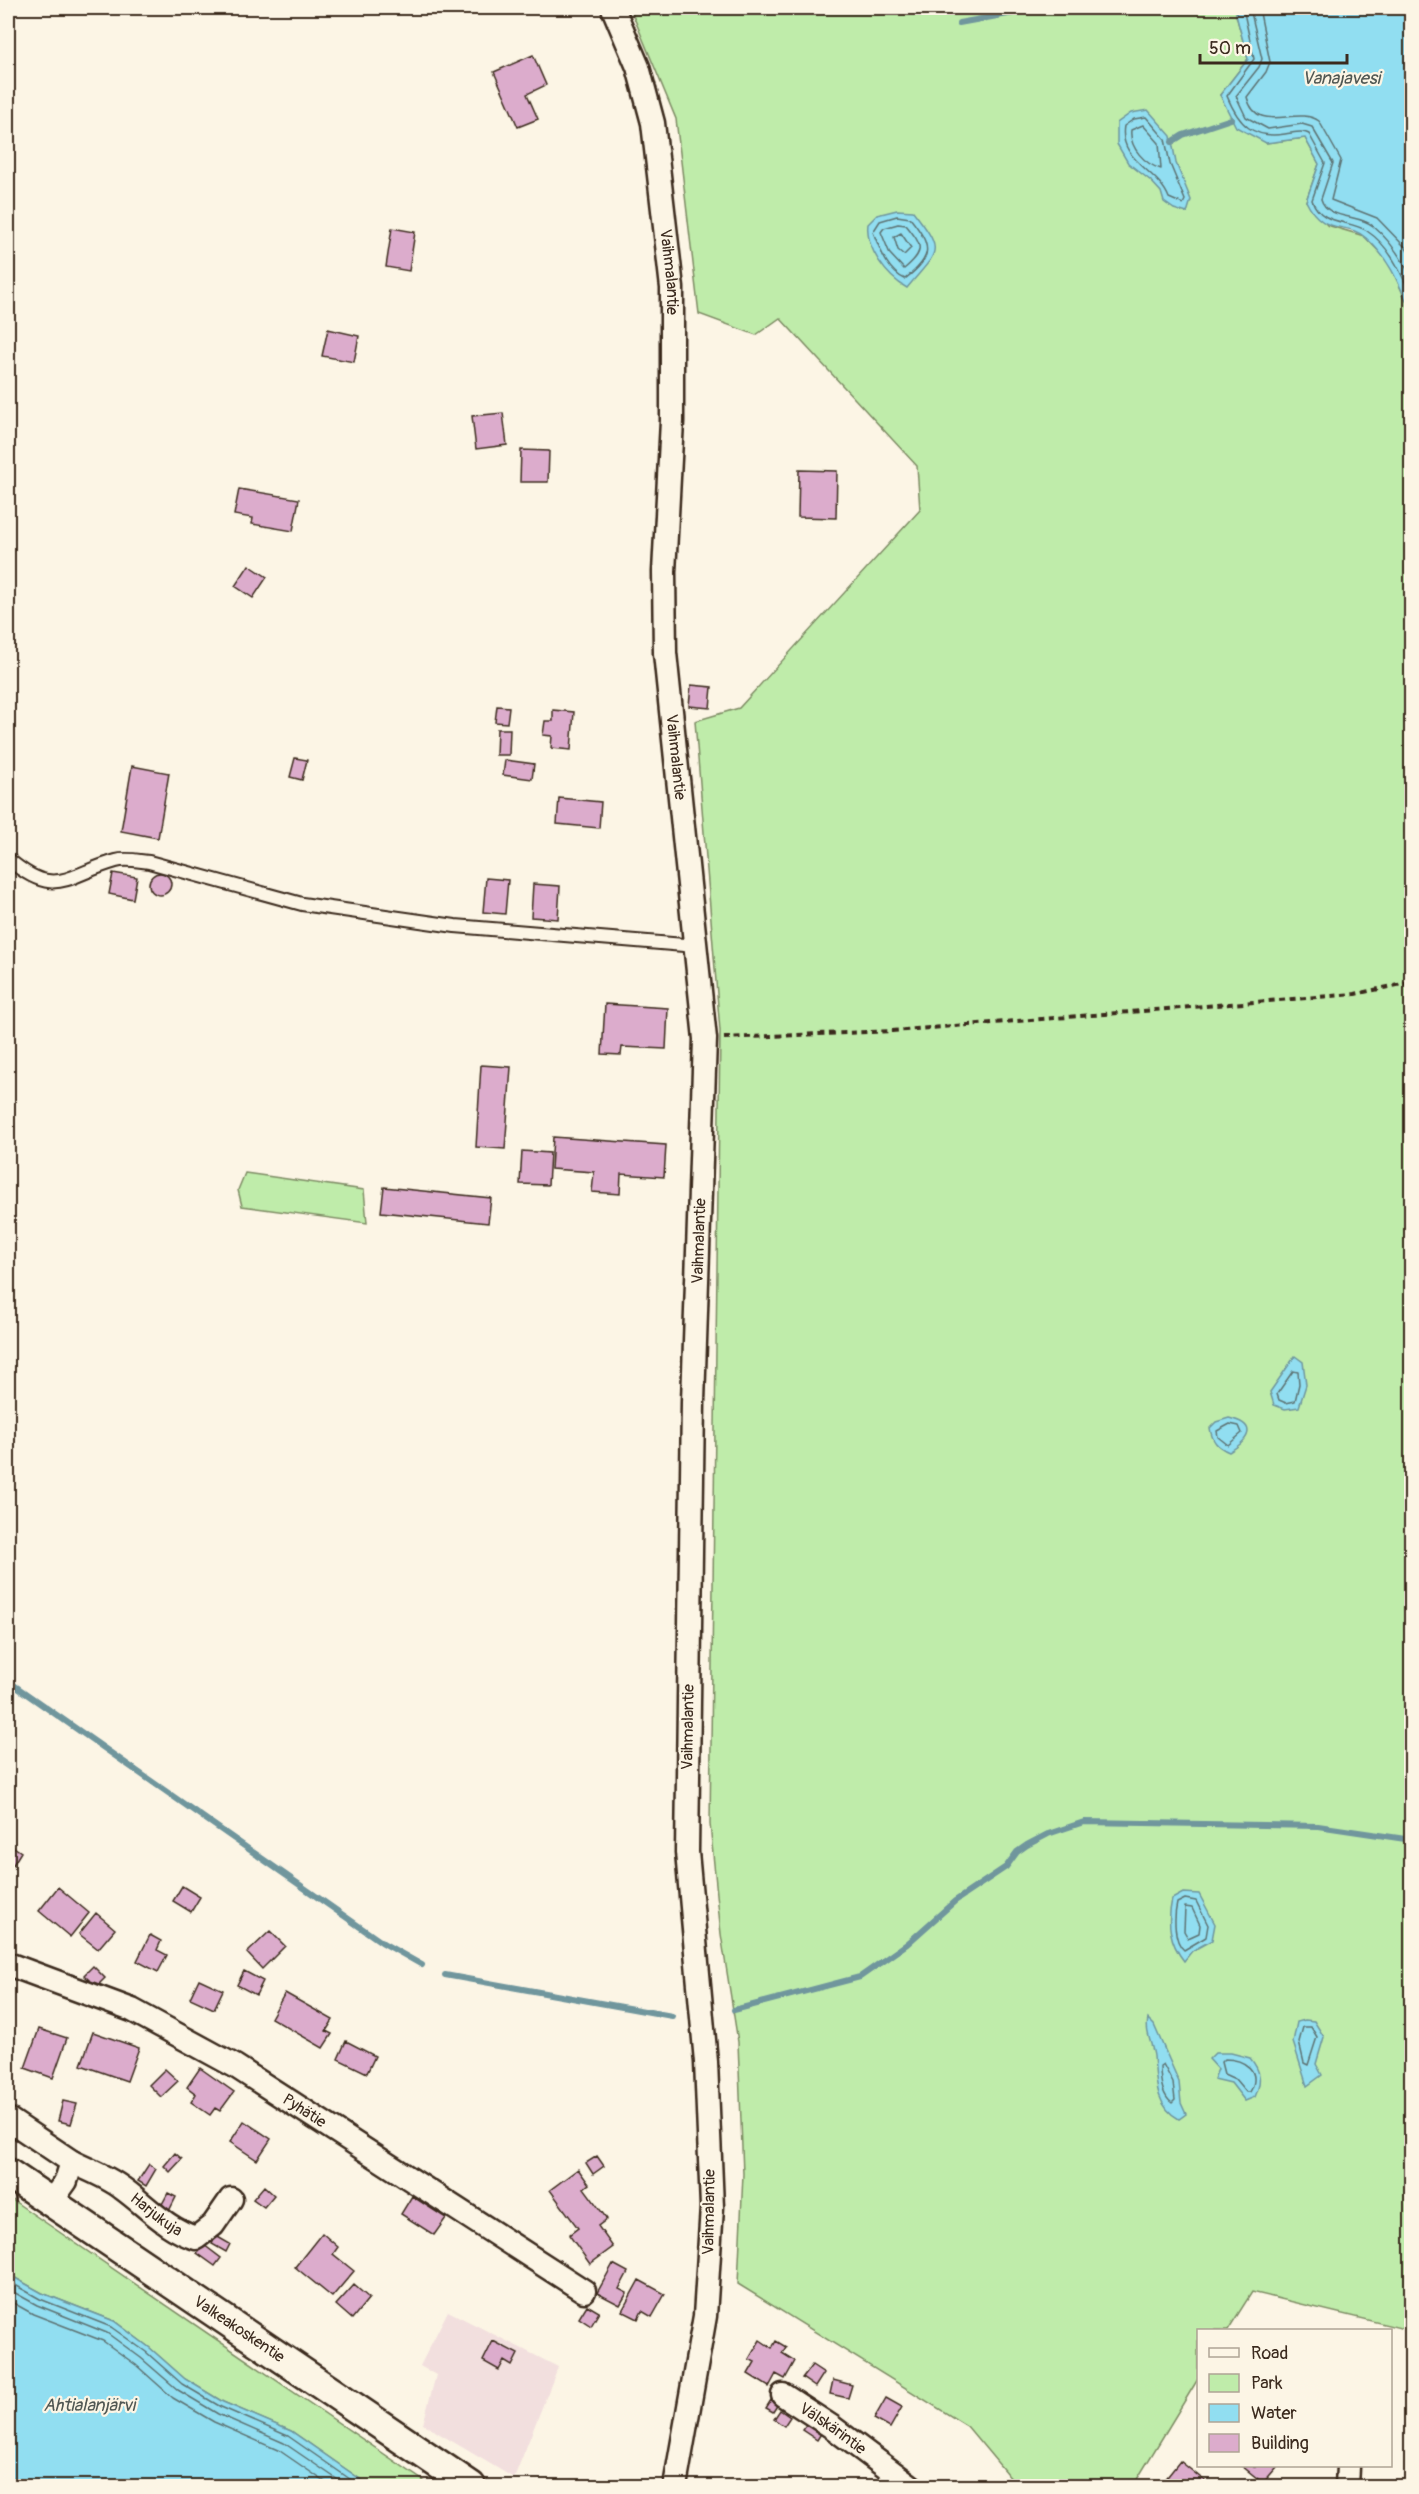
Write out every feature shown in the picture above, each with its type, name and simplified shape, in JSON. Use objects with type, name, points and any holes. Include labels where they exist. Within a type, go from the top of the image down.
[{"type":"street","name":"Vaihmalantie","points":[[613,8],[638,67],[653,123],[672,288],[672,420],[663,572],[665,653],[705,1039],[693,1414],[687,1852],[706,2062],[712,2207],[705,2316],[674,2485]]},
{"type":"street","name":"Pyhätie","points":[[8,1964],[132,2010],[235,2066],[584,2291]]},
{"type":"street","name":"Harjukuja","points":[[8,2119],[72,2162],[120,2186],[165,2223],[181,2233],[196,2238],[213,2225],[231,2199]]},
{"type":"street","points":[[51,2202],[66,2181],[72,2162]]},
{"type":"street","name":"Valkeakoskentie","points":[[8,2173],[471,2487]]},
{"type":"street","name":"Välskärintie","points":[[783,2395],[832,2427],[911,2487]]},
{"type":"street","points":[[1347,2487],[1348,2467]]},
{"type":"lane","points":[[8,859],[39,881],[60,882],[118,860],[134,860],[149,862],[302,904],[455,926],[696,946]]},
{"type":"path","points":[[705,1039],[892,1031],[1343,995],[1412,982]]},
{"type":"shaded area","points":[[448,2311],[558,2367],[514,2478],[423,2424],[436,2375],[420,2366]]},
{"type":"green space","points":[[630,8],[1237,8],[1236,15],[1248,59],[1220,95],[1266,143],[1305,138],[1319,164],[1306,201],[1327,225],[1364,236],[1389,262],[1411,312],[1411,2338],[1409,2330],[1252,2292],[1229,2329],[1197,2329],[1197,2381],[1133,2486],[1017,2486],[967,2426],[738,2284],[743,2174],[738,2042],[721,1934],[710,1824],[720,1031],[695,721],[739,708],[920,510],[917,466],[780,318],[756,335],[699,314],[676,119]]},
{"type":"green space","points":[[245,1173],[364,1190],[367,1223],[242,1206],[238,1190]]},
{"type":"green space","points":[[8,2197],[431,2486],[370,2486],[291,2431],[223,2402],[185,2379],[150,2348],[114,2321],[42,2293],[8,2274]]},
{"type":"water","name":"Vanajavesi","points":[[1237,8],[1411,8],[1411,312],[1393,272],[1374,246],[1358,233],[1327,224],[1313,212],[1306,201],[1319,164],[1305,138],[1266,143],[1236,127],[1220,95],[1248,59],[1236,15]]},
{"type":"water","points":[[1148,110],[1171,136],[1176,163],[1191,200],[1187,213],[1174,209],[1164,202],[1161,192],[1128,163],[1117,144],[1117,123],[1131,113]]},
{"type":"water","points":[[897,210],[913,211],[934,244],[931,258],[907,288],[892,277],[879,261],[868,233],[868,224],[877,215]]},
{"type":"water","points":[[1295,1356],[1303,1362],[1306,1385],[1299,1407],[1285,1409],[1274,1405],[1270,1392]]},
{"type":"water","points":[[1229,1418],[1244,1425],[1248,1433],[1242,1443],[1229,1452],[1216,1443],[1210,1428],[1216,1422]]},
{"type":"water","points":[[1183,1893],[1199,1894],[1215,1924],[1212,1940],[1192,1951],[1184,1961],[1175,1947],[1170,1931],[1172,1899]]},
{"type":"water","points":[[1148,2019],[1154,2025],[1179,2082],[1181,2103],[1186,2114],[1179,2119],[1165,2107],[1158,2092],[1154,2056],[1147,2029]]},
{"type":"water","points":[[1314,2021],[1324,2037],[1316,2064],[1322,2075],[1307,2086],[1293,2042],[1297,2022]]},
{"type":"water","points":[[1215,2053],[1231,2053],[1250,2058],[1259,2076],[1259,2086],[1255,2097],[1245,2101],[1231,2083],[1214,2079],[1218,2069],[1209,2059]]},
{"type":"water","name":"Ahtialanjärvi","points":[[8,2274],[42,2293],[114,2321],[150,2348],[185,2379],[223,2402],[291,2431],[370,2486],[8,2486]]},
{"type":"building","points":[[533,55],[546,85],[527,94],[538,119],[518,127],[494,72]]},
{"type":"building","points":[[392,228],[415,232],[409,271],[386,267]]},
{"type":"building","points":[[328,329],[359,336],[354,362],[322,356]]},
{"type":"building","points":[[503,413],[507,445],[476,449],[472,416]]},
{"type":"building","points":[[521,450],[549,451],[548,482],[520,482]]},
{"type":"building","points":[[799,470],[837,471],[836,518],[798,517]]},
{"type":"building","points":[[239,489],[299,499],[293,531],[252,524],[253,518],[234,515]]},
{"type":"building","points":[[249,565],[267,577],[253,598],[235,586]]},
{"type":"building","points":[[691,685],[712,687],[710,708],[689,706]]},
{"type":"building","points":[[497,706],[509,707],[507,723],[495,722]]},
{"type":"building","points":[[553,710],[574,712],[571,750],[551,748],[552,736],[543,735],[545,721],[553,721]]},
{"type":"building","points":[[497,729],[510,729],[509,755],[496,755]]},
{"type":"building","points":[[295,758],[307,760],[302,780],[290,777]]},
{"type":"building","points":[[505,760],[534,764],[532,779],[503,775]]},
{"type":"building","points":[[132,766],[169,773],[158,838],[121,831]]},
{"type":"building","points":[[559,798],[601,802],[599,828],[557,824]]},
{"type":"building","points":[[113,873],[137,877],[133,899],[109,894]]},
{"type":"building","points":[[156,873],[164,873],[171,880],[171,888],[164,895],[156,895],[149,888],[149,880]]},
{"type":"building","points":[[486,878],[508,880],[505,914],[483,912]]},
{"type":"building","points":[[533,884],[560,886],[558,919],[531,917]]},
{"type":"building","points":[[605,1004],[668,1008],[666,1049],[622,1047],[621,1055],[602,1054]]},
{"type":"building","points":[[481,1065],[511,1067],[505,1149],[476,1147]]},
{"type":"building","points":[[553,1137],[666,1145],[664,1177],[621,1174],[620,1194],[592,1192],[594,1172],[551,1169]]},
{"type":"building","points":[[522,1151],[550,1153],[548,1185],[520,1184]]},
{"type":"building","points":[[384,1187],[491,1198],[488,1223],[381,1212]]},
{"type":"building","points":[[8,1843],[21,1852],[8,1873]]},
{"type":"building","points":[[182,1886],[200,1897],[191,1912],[173,1901]]},
{"type":"building","points":[[58,1887],[89,1913],[70,1937],[39,1911]]},
{"type":"building","points":[[96,1913],[115,1929],[98,1949],[79,1934]]},
{"type":"building","points":[[270,1931],[285,1946],[262,1969],[247,1953]]},
{"type":"building","points":[[150,1935],[161,1941],[157,1950],[167,1955],[158,1972],[137,1961]]},
{"type":"building","points":[[93,1966],[105,1978],[96,1987],[84,1975]]},
{"type":"building","points":[[244,1971],[263,1981],[256,1995],[237,1985]]},
{"type":"building","points":[[199,1979],[223,1990],[214,2009],[190,1998]]},
{"type":"building","points":[[285,1993],[333,2020],[326,2031],[332,2034],[323,2048],[271,2018]]},
{"type":"building","points":[[39,2029],[67,2038],[53,2078],[25,2068]]},
{"type":"building","points":[[93,2032],[139,2048],[127,2081],[81,2065]]},
{"type":"building","points":[[346,2041],[375,2056],[367,2073],[338,2059]]},
{"type":"building","points":[[200,2068],[234,2092],[220,2111],[215,2108],[210,2115],[191,2102],[196,2094],[187,2087]]},
{"type":"building","points":[[165,2069],[178,2081],[161,2097],[149,2085]]},
{"type":"building","points":[[63,2101],[77,2104],[71,2124],[58,2121]]},
{"type":"building","points":[[244,2121],[271,2139],[257,2160],[230,2142]]},
{"type":"building","points":[[175,2153],[182,2159],[170,2172],[164,2166]]},
{"type":"building","points":[[597,2156],[604,2166],[593,2174],[586,2163]]},
{"type":"building","points":[[149,2164],[156,2169],[146,2186],[138,2181]]},
{"type":"building","points":[[578,2169],[589,2184],[584,2188],[607,2219],[598,2226],[613,2247],[590,2264],[569,2235],[578,2228],[550,2190]]},
{"type":"building","points":[[264,2186],[274,2195],[264,2207],[253,2199]]},
{"type":"building","points":[[168,2193],[176,2197],[168,2213],[160,2208]]},
{"type":"building","points":[[412,2196],[446,2218],[434,2235],[401,2214]]},
{"type":"building","points":[[322,2233],[338,2247],[333,2254],[354,2271],[332,2297],[295,2267]]},
{"type":"building","points":[[216,2236],[230,2244],[226,2252],[212,2244]]},
{"type":"building","points":[[204,2245],[221,2258],[215,2266],[197,2253]]},
{"type":"building","points":[[613,2264],[628,2272],[619,2289],[627,2293],[620,2305],[597,2293]]},
{"type":"building","points":[[639,2280],[665,2294],[652,2317],[642,2311],[638,2319],[622,2311]]},
{"type":"building","points":[[354,2285],[369,2298],[352,2319],[336,2305]]},
{"type":"building","points":[[587,2305],[599,2312],[591,2326],[579,2318]]},
{"type":"building","points":[[760,2340],[772,2348],[776,2341],[786,2347],[782,2353],[795,2361],[785,2379],[776,2374],[769,2387],[748,2374],[755,2362],[749,2359]]},
{"type":"building","points":[[493,2341],[518,2354],[512,2366],[504,2361],[499,2370],[483,2361]]},
{"type":"building","points":[[812,2365],[824,2373],[815,2387],[802,2378]]},
{"type":"building","points":[[833,2380],[852,2385],[848,2398],[830,2394]]},
{"type":"building","points":[[886,2398],[902,2407],[890,2428],[874,2419]]},
{"type":"building","points":[[771,2400],[778,2404],[773,2412],[766,2408]]},
{"type":"building","points":[[780,2410],[790,2417],[784,2426],[774,2419]]},
{"type":"building","points":[[808,2422],[822,2432],[817,2440],[802,2430]]},
{"type":"building","points":[[1180,2461],[1211,2486],[1160,2486]]},
{"type":"building","points":[[1243,2467],[1277,2467],[1263,2483]]},
{"type":"waterway","points":[[959,23],[1041,8]]},
{"type":"waterway","points":[[1172,142],[1183,135],[1231,119]]},
{"type":"waterway","points":[[8,1681],[383,1943],[422,1965]]},
{"type":"waterway","points":[[734,2010],[860,1977],[907,1944],[955,1901],[1006,1867],[1017,1852],[1027,1845],[1048,1834],[1084,1822],[1318,1826],[1412,1840]]},
{"type":"waterway","points":[[445,1975],[672,2016]]}]
